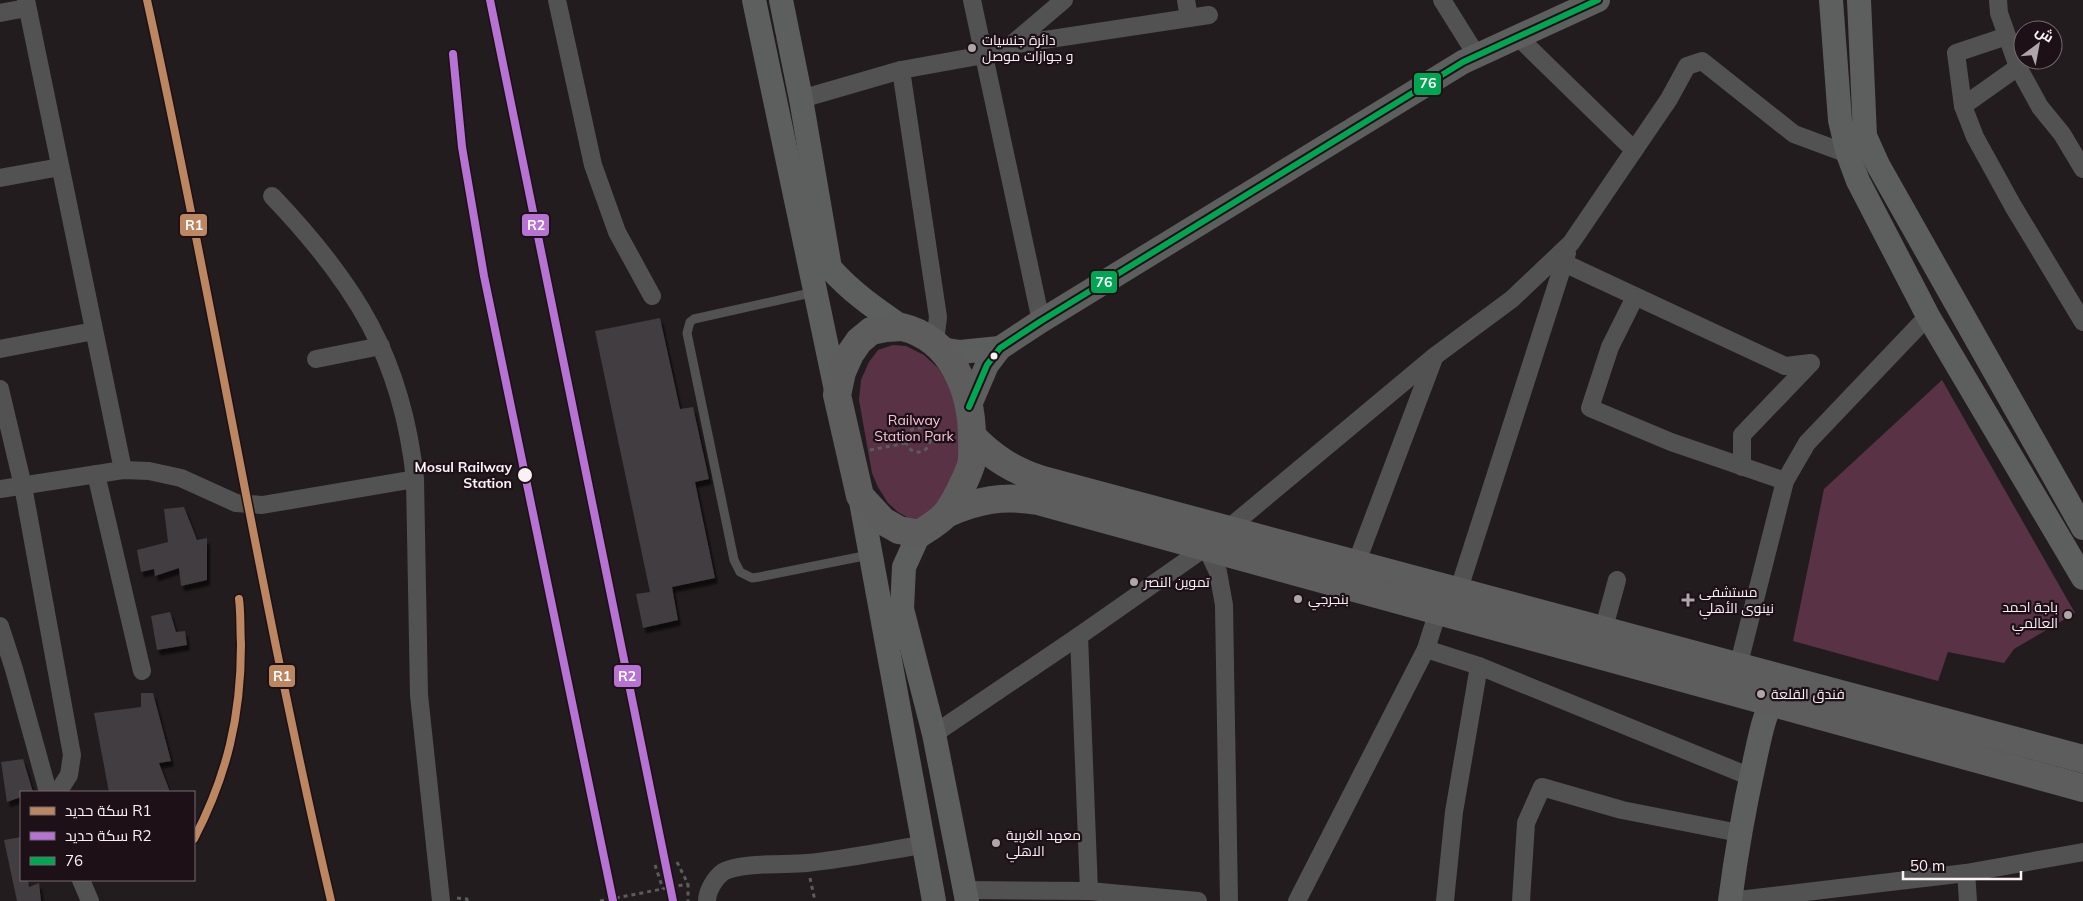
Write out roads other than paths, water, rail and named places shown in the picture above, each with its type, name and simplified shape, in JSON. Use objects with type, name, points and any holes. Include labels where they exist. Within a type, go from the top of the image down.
[{"type":"main road","points":[[754,0],[860,496],[922,844],[934,901]]},
{"type":"main road","points":[[782,0],[830,268],[844,284],[864,301],[902,327]]},
{"type":"main road","points":[[969,407],[987,365],[1000,348],[1040,321],[1463,62],[1598,0]]},
{"type":"main road","points":[[1859,0],[1865,136],[1878,165],[2083,528]]},
{"type":"main road","points":[[1829,2],[1840,120],[1848,154],[1858,181],[1928,316],[2083,578]]},
{"type":"main road","points":[[837,395],[842,372],[850,354],[859,341],[871,331],[902,327],[916,330],[938,345],[960,352],[1000,348]]},
{"type":"main road","points":[[938,345],[958,372],[972,418],[972,463],[946,514]]},
{"type":"main road","points":[[972,436],[997,459],[1027,475],[1738,667],[2075,752]]},
{"type":"main road","points":[[860,496],[883,522],[899,530],[920,534]]},
{"type":"main road","points":[[966,896],[934,734],[902,609],[904,567],[920,534],[946,514],[981,500],[1019,498],[1038,501],[2083,788]]},
{"type":"main road","points":[[1730,901],[1739,833],[1762,727],[1771,702],[1785,679]]},
{"type":"street","points":[[557,0],[593,166],[617,232],[652,296]]},
{"type":"street","points":[[972,0],[1040,321]]},
{"type":"street","points":[[1011,45],[1064,0]]},
{"type":"street","points":[[1186,0],[1189,18]]},
{"type":"street","points":[[1442,0],[1477,56]]},
{"type":"street","points":[[1998,0],[1999,13],[2013,53]]},
{"type":"street","points":[[0,14],[26,4],[123,470]]},
{"type":"street","points":[[801,99],[901,70],[984,55],[1011,45],[1209,15]]},
{"type":"street","points":[[2007,36],[1956,53],[1963,106],[1975,137],[2013,206],[2083,322]]},
{"type":"street","points":[[1518,37],[1634,150]]},
{"type":"street","points":[[934,734],[1206,547],[1435,356],[1512,299],[1571,243],[1669,99],[1687,66],[1702,61],[1794,134],[1848,154],[1871,150]]},
{"type":"street","points":[[901,70],[938,317],[938,345]]},
{"type":"street","points":[[1963,106],[2014,70]]},
{"type":"street","points":[[2020,70],[2040,107],[2062,134],[2083,169]]},
{"type":"street","points":[[0,178],[60,167]]},
{"type":"street","points":[[272,196],[324,253],[349,287],[368,318],[381,346],[400,398],[412,454],[415,479],[419,695],[441,901]]},
{"type":"street","points":[[1458,592],[1571,243]]},
{"type":"street","points":[[1564,263],[1785,366],[1811,363],[1742,435],[1742,467]]},
{"type":"street","points":[[1635,297],[1610,347],[1590,408],[1670,442],[1785,481]]},
{"type":"street","points":[[1738,667],[1785,481],[1807,443],[1928,316]]},
{"type":"street","points":[[0,349],[94,331]]},
{"type":"street","points":[[316,359],[381,346]]},
{"type":"street","points":[[1356,564],[1435,356]]},
{"type":"street","points":[[0,389],[23,486],[72,755],[69,775],[59,791]]},
{"type":"street","points":[[0,489],[123,470],[167,473],[236,503],[262,505],[415,479]]},
{"type":"street","points":[[96,474],[142,671]]},
{"type":"street","points":[[1206,547],[1218,572],[1224,605],[1229,901]]},
{"type":"street","points":[[1603,631],[1617,580]]},
{"type":"street","points":[[1297,901],[1426,648],[1438,611]]},
{"type":"street","points":[[0,626],[14,669],[48,791]]},
{"type":"street","points":[[1079,636],[1089,891]]},
{"type":"street","points":[[1426,648],[1479,666],[1751,777]]},
{"type":"street","points":[[1445,901],[1454,812],[1479,666]]},
{"type":"street","points":[[1521,901],[1526,823],[1542,787],[1622,810],[1739,833]]},
{"type":"street","points":[[707,901],[707,894],[715,879],[724,871],[773,864],[807,863],[922,844]]},
{"type":"street","points":[[1730,901],[1966,873],[2083,852]]},
{"type":"street","points":[[1966,873],[1968,901]]},
{"type":"street","points":[[81,881],[90,901]]},
{"type":"street","points":[[966,896],[1089,891],[1198,901]]},
{"type":"lane","points":[[816,292],[699,317],[690,322],[688,328],[724,513],[736,567],[745,576],[759,577],[870,555]]},
{"type":"rail line","name":"R1","points":[[147,0],[194,225],[282,676],[331,901]]},
{"type":"rail line","name":"R2","points":[[490,0],[673,901]]},
{"type":"rail line","name":"R2","points":[[453,54],[462,147],[484,276],[613,901]]},
{"type":"rail line","name":"R1","points":[[195,837],[215,792],[230,745],[235,721],[241,644],[239,599]]},
{"type":"place","name":"دائرة جنسيات و جوازات موصل","points":[[972,48]]},
{"type":"place","name":"Mosul Railway Station","points":[[525,475]]},
{"type":"place","name":"تموين النصر","points":[[1134,582]]},
{"type":"place","name":"بنجرجي","points":[[1298,599]]},
{"type":"place","name":"مستشفى نينوى الأهلي","points":[[1688,600]]},
{"type":"place","name":"باجة احمد العالمي","points":[[2068,615]]},
{"type":"place","name":"فندق القلعة","points":[[1761,694]]},
{"type":"place","name":"معهد الغربية الاهلي","points":[[996,843]]},
{"type":"park label","name":"Railway Station Park","points":[[914,428]]}]
